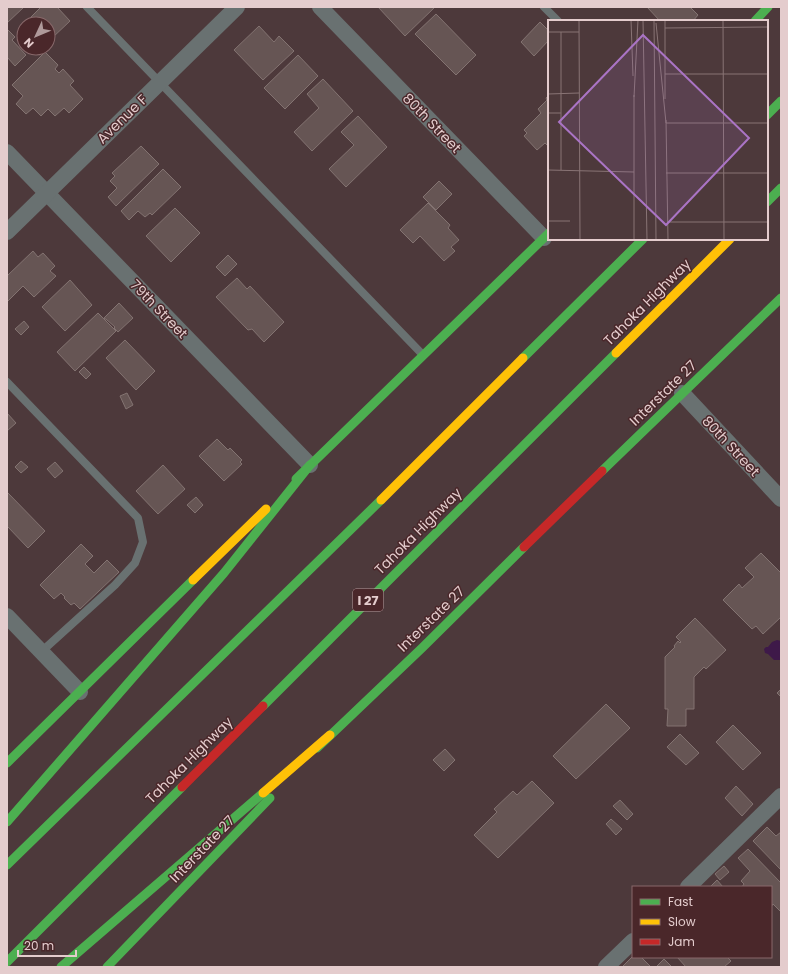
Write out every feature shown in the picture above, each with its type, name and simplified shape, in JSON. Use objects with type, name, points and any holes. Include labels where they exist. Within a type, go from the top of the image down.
[{"type":"main road","points":[[756,20],[768,7]]},
{"type":"main road","points":[[768,114],[781,102]]},
{"type":"main road","points":[[768,201],[781,188]]},
{"type":"main road","points":[[7,763],[310,465],[547,236]]},
{"type":"main road","points":[[7,865],[377,504],[642,240]]},
{"type":"main road","name":"Tahoka Highway","points":[[7,962],[729,240]]},
{"type":"main road","name":"Interstate 27","points":[[107,967],[330,735],[422,648],[781,298]]},
{"type":"main road","points":[[7,822],[224,573],[310,465]]},
{"type":"main road","points":[[61,967],[330,735]]},
{"type":"street","name":"Avenue F","points":[[7,232],[237,7]]},
{"type":"street","name":"80th Street","points":[[320,7],[547,236]]},
{"type":"street","name":"79th Street","points":[[7,152],[310,465]]},
{"type":"street","name":"80th Street","points":[[682,393],[781,499]]},
{"type":"street","points":[[7,616],[80,692]]},
{"type":"street","points":[[689,886],[781,796]]},
{"type":"street","points":[[606,967],[632,942]]},
{"type":"lane","points":[[87,7],[423,356]]},
{"type":"lane","points":[[544,7],[557,20]]},
{"type":"lane","points":[[7,382],[138,518],[143,542],[135,563],[115,585],[41,652]]},
{"type":"shaded area","points":[[777,640],[781,641],[781,660],[774,660],[765,653],[764,649],[772,642]]},
{"type":"building","points":[[7,7],[24,7],[7,23]]},
{"type":"building","points":[[41,7],[57,7],[70,21],[56,34],[56,16],[32,16]]},
{"type":"building","points":[[378,7],[435,7],[405,36]]},
{"type":"building","points":[[647,7],[690,7],[698,15],[694,20],[659,20]]},
{"type":"building","points":[[436,14],[476,55],[456,75],[415,34]]},
{"type":"building","points":[[540,22],[548,30],[548,41],[534,56],[521,42]]},
{"type":"building","points":[[259,26],[274,42],[279,36],[294,51],[263,80],[234,50]]},
{"type":"building","points":[[7,29],[15,37],[12,40],[16,44],[16,56],[25,56],[15,66],[7,57]]},
{"type":"building","points":[[298,55],[318,76],[285,109],[264,88]]},
{"type":"building","points":[[41,56],[49,56],[58,65],[55,69],[59,73],[63,69],[74,81],[70,85],[83,99],[69,113],[64,108],[55,116],[48,109],[41,116],[33,108],[26,114],[16,104],[23,96],[12,85]]},
{"type":"building","points":[[323,79],[353,111],[312,151],[294,132],[319,108],[307,94]]},
{"type":"building","points":[[548,96],[548,144],[547,145],[545,143],[537,150],[524,136],[527,133],[524,130],[541,113],[538,109],[547,100],[546,98]]},
{"type":"building","points":[[358,116],[387,147],[346,187],[329,169],[354,145],[341,132]]},
{"type":"building","points":[[141,146],[159,164],[116,206],[108,197],[117,188],[110,181],[115,176],[112,173]]},
{"type":"building","points":[[163,169],[181,187],[152,215],[150,213],[145,217],[138,211],[129,220],[121,211]]},
{"type":"building","points":[[439,181],[452,194],[436,210],[423,197]]},
{"type":"building","points":[[428,203],[450,225],[448,228],[459,240],[451,247],[455,251],[444,261],[420,236],[413,243],[400,230]]},
{"type":"building","points":[[175,208],[200,233],[171,262],[146,236]]},
{"type":"building","points":[[33,251],[38,257],[43,253],[55,266],[50,271],[56,276],[34,297],[23,286],[8,301],[7,276]]},
{"type":"building","points":[[228,255],[237,264],[225,276],[216,267]]},
{"type":"building","points":[[237,278],[247,289],[250,286],[284,322],[264,342],[252,329],[248,330],[216,297]]},
{"type":"building","points":[[70,280],[92,305],[65,331],[42,307]]},
{"type":"building","points":[[119,303],[133,318],[118,332],[114,328],[115,327],[104,318]]},
{"type":"building","points":[[98,313],[116,331],[75,371],[57,352]]},
{"type":"building","points":[[24,321],[29,327],[21,335],[15,329]]},
{"type":"building","points":[[125,340],[155,371],[136,390],[106,358]]},
{"type":"building","points":[[84,367],[91,374],[86,379],[79,372]]},
{"type":"building","points":[[127,393],[133,405],[126,409],[120,396]]},
{"type":"building","points":[[7,413],[16,423],[7,431]]},
{"type":"building","points":[[217,439],[228,450],[230,448],[242,460],[240,462],[242,464],[224,481],[199,456]]},
{"type":"building","points":[[21,461],[28,467],[21,473],[15,467]]},
{"type":"building","points":[[55,462],[63,471],[55,478],[47,469]]},
{"type":"building","points":[[163,465],[185,489],[158,514],[136,491]]},
{"type":"building","points":[[8,493],[45,531],[28,548],[7,526]]},
{"type":"building","points":[[196,497],[203,505],[195,513],[187,505]]},
{"type":"building","points":[[81,544],[93,556],[85,564],[94,573],[107,560],[119,572],[80,609],[74,603],[71,605],[61,593],[54,599],[40,585]]},
{"type":"building","points":[[761,553],[781,573],[781,617],[763,634],[756,626],[752,629],[723,600],[739,584],[742,588],[754,577],[745,568]]},
{"type":"building","points":[[695,618],[726,650],[706,669],[704,667],[694,677],[694,709],[686,709],[686,726],[667,726],[668,709],[665,709],[665,657],[675,647],[674,646],[678,641],[680,643],[681,642],[676,637]]},
{"type":"building","points":[[781,689],[781,697],[777,693]]},
{"type":"building","points":[[606,704],[630,728],[576,779],[553,756]]},
{"type":"building","points":[[733,725],[761,753],[743,770],[716,742]]},
{"type":"building","points":[[680,734],[699,753],[686,765],[667,747]]},
{"type":"building","points":[[445,749],[455,760],[444,771],[433,760]]},
{"type":"building","points":[[532,781],[554,803],[498,858],[474,835],[497,812],[494,809],[513,791],[517,795]]},
{"type":"building","points":[[736,786],[753,804],[742,816],[725,798]]},
{"type":"building","points":[[620,800],[633,814],[627,820],[613,806]]},
{"type":"building","points":[[611,819],[622,829],[616,835],[606,824]]},
{"type":"building","points":[[767,827],[776,836],[781,832],[781,870],[753,841]]},
{"type":"building","points":[[748,849],[781,883],[781,912],[773,904],[772,906],[772,886],[743,886],[744,884],[741,881],[750,871],[738,858]]},
{"type":"building","points":[[724,866],[729,872],[720,880],[715,874]]},
{"type":"building","points":[[717,880],[722,886],[711,886]]},
{"type":"building","points":[[632,957],[642,958],[651,967],[622,967]]},
{"type":"building","points":[[678,958],[728,958],[731,961],[724,967],[686,967]]},
{"type":"building","points":[[664,959],[672,967],[656,967]]},
{"type":"traffic: fast","points":[[756,20],[768,7]]},
{"type":"traffic: fast","points":[[768,114],[781,101]]},
{"type":"traffic: fast","points":[[768,201],[781,188]]},
{"type":"traffic: fast","points":[[296,479],[548,234]]},
{"type":"traffic: fast","points":[[523,358],[642,240]]},
{"type":"traffic: fast","points":[[602,471],[781,298]]},
{"type":"traffic: fast","points":[[263,706],[616,353]]},
{"type":"traffic: fast","points":[[7,822],[224,573],[310,465]]},
{"type":"traffic: fast","points":[[7,865],[381,500]]},
{"type":"traffic: fast","points":[[317,748],[422,648],[524,547]]},
{"type":"traffic: fast","points":[[7,763],[193,580]]},
{"type":"traffic: fast","points":[[7,962],[182,787]]},
{"type":"traffic: fast","points":[[61,967],[263,793]]},
{"type":"traffic: fast","points":[[107,967],[270,798]]},
{"type":"traffic: slow","points":[[616,353],[729,240]]},
{"type":"traffic: slow","points":[[381,500],[523,358]]},
{"type":"traffic: slow","points":[[193,580],[266,509]]},
{"type":"traffic: slow","points":[[263,793],[330,735]]},
{"type":"traffic: jam","points":[[524,547],[602,471]]},
{"type":"traffic: jam","points":[[182,787],[263,706]]}]
